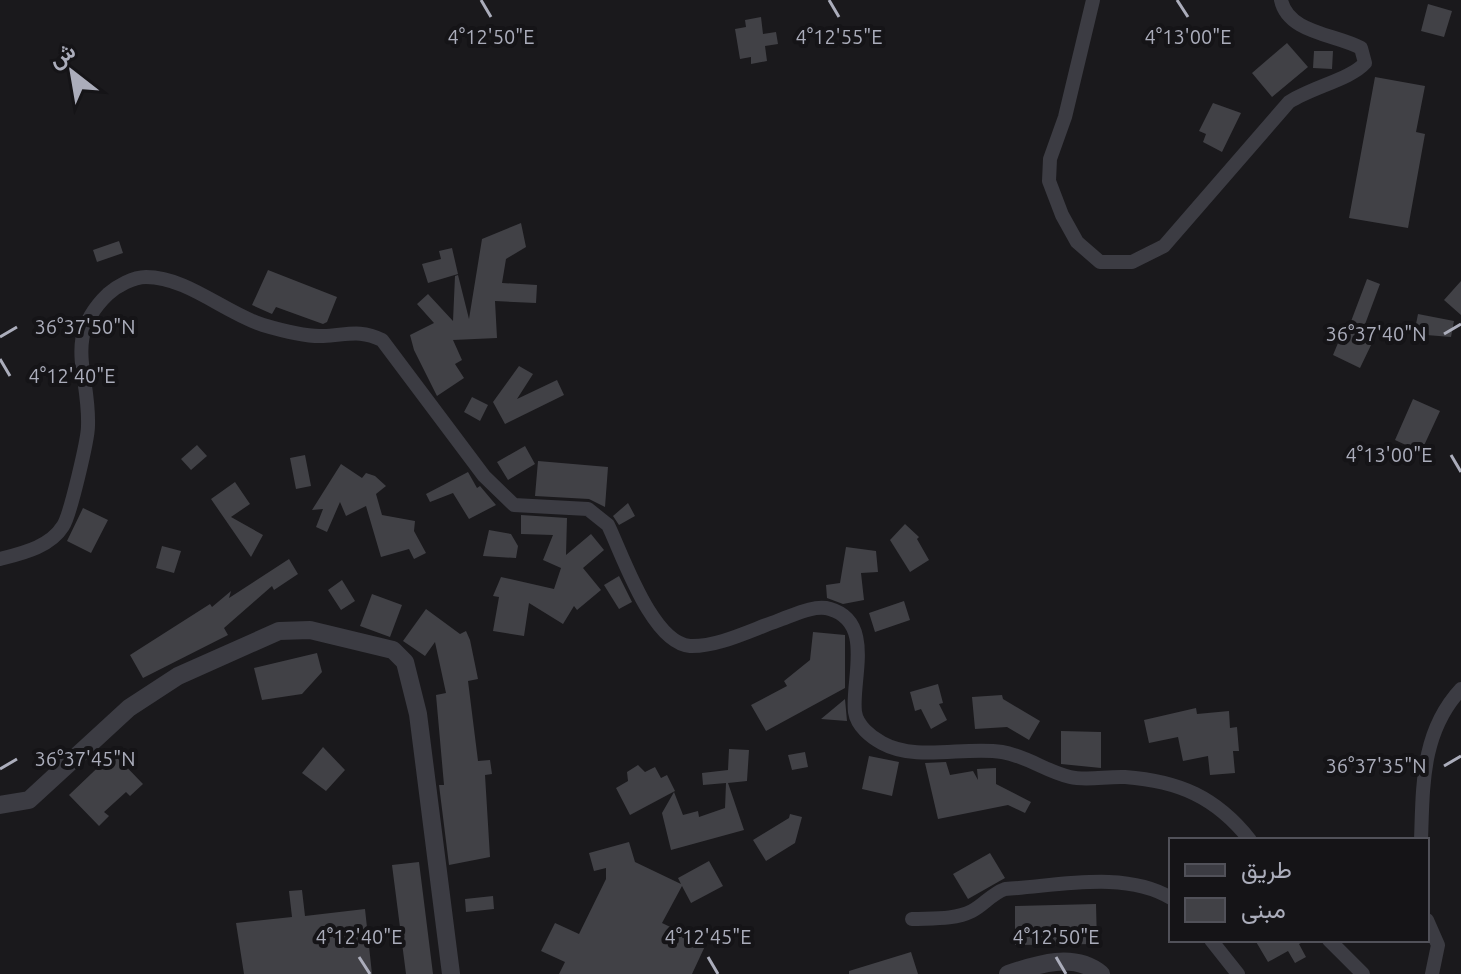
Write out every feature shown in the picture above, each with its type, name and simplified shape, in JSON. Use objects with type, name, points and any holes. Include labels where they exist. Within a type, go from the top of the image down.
[{"type":"street","points":[[1093,0],[1065,117],[1050,159],[1049,181],[1077,242],[1100,262],[1132,262],[1164,246],[1289,102],[1311,88],[1354,75],[1365,63],[1361,48],[1299,25],[1283,10],[1281,0]]},
{"type":"street","points":[[0,559],[29,552],[48,541],[64,525],[89,427],[79,358],[83,332],[96,306],[116,286],[144,277],[174,282],[265,326],[320,336],[363,331],[382,340],[484,476],[514,505],[588,509],[599,515],[608,525],[654,621],[668,638],[688,646],[711,643],[811,610],[829,609],[844,618],[855,634],[859,653],[855,714],[865,731],[884,744],[906,750],[1002,752],[1071,777],[1125,777],[1163,783],[1202,795],[1248,838]]},
{"type":"street","points":[[0,805],[29,800],[129,708],[178,676],[279,631],[310,630],[393,650],[405,662],[418,714],[451,974]]},
{"type":"street","points":[[1421,838],[1423,764],[1437,727],[1461,689]]},
{"type":"street","points":[[912,919],[960,916],[976,910],[994,893],[1005,889],[1130,882],[1152,886],[1169,897]]},
{"type":"street","points":[[1429,925],[1438,945],[1432,974]]},
{"type":"street","points":[[1213,942],[1238,974]]},
{"type":"street","points":[[1331,942],[1363,974]]},
{"type":"street","points":[[1008,974],[1038,964],[1075,961],[1101,974]]},
{"type":"building","points":[[1428,4],[1452,11],[1444,37],[1421,31]]},
{"type":"building","points":[[761,17],[763,34],[776,32],[778,44],[765,46],[767,61],[751,64],[751,57],[740,59],[735,29],[746,27],[745,20]]},
{"type":"building","points":[[1287,43],[1308,67],[1272,97],[1252,73]]},
{"type":"building","points":[[1314,51],[1333,51],[1332,69],[1313,68]]},
{"type":"building","points":[[1375,77],[1425,86],[1416,132],[1425,134],[1408,228],[1349,218]]},
{"type":"building","points":[[1213,103],[1241,113],[1222,152],[1203,142],[1206,134],[1199,131]]},
{"type":"building","points":[[521,223],[526,247],[506,259],[502,283],[537,285],[536,303],[495,301],[497,338],[453,340],[462,360],[455,364],[464,378],[437,396],[414,350],[410,335],[434,323],[417,304],[428,294],[453,321],[455,276],[458,275],[469,319],[482,239]]},
{"type":"building","points":[[119,241],[123,253],[97,262],[93,250]]},
{"type":"building","points":[[452,248],[458,274],[428,283],[422,264],[441,259],[439,251]]},
{"type":"building","points":[[268,270],[337,297],[327,322],[323,324],[276,307],[272,314],[252,305]]},
{"type":"building","points":[[1367,279],[1380,284],[1364,327],[1370,330],[1366,340],[1372,343],[1360,368],[1333,355],[1338,343],[1327,338],[1332,326],[1344,332],[1350,324]]},
{"type":"building","points":[[1461,281],[1461,315],[1444,300]]},
{"type":"building","points":[[1418,314],[1454,321],[1451,337],[1414,334]]},
{"type":"building","points":[[519,366],[533,374],[517,399],[557,380],[564,395],[505,424],[493,402]]},
{"type":"building","points":[[472,397],[488,405],[480,421],[464,412]]},
{"type":"building","points":[[1413,399],[1440,411],[1421,452],[1395,440]]},
{"type":"building","points":[[197,445],[207,456],[191,470],[181,459]]},
{"type":"building","points":[[525,446],[535,464],[508,480],[497,462]]},
{"type":"building","points":[[305,455],[311,486],[296,489],[290,458]]},
{"type":"building","points":[[538,461],[608,467],[605,507],[589,499],[535,496]]},
{"type":"building","points":[[341,464],[362,478],[366,473],[375,476],[386,486],[376,494],[382,515],[415,521],[414,531],[426,553],[414,559],[409,549],[381,557],[366,506],[346,516],[340,502],[327,532],[316,527],[323,509],[312,510]]},
{"type":"building","points":[[468,472],[477,488],[480,486],[496,505],[469,519],[453,493],[430,502],[426,494]]},
{"type":"building","points":[[235,482],[250,504],[231,517],[263,535],[251,557],[211,499]]},
{"type":"building","points":[[628,503],[635,516],[619,525],[613,516]]},
{"type":"building","points":[[83,508],[108,520],[91,553],[67,541]]},
{"type":"building","points":[[521,515],[567,518],[566,555],[591,534],[604,550],[583,568],[601,590],[577,610],[574,606],[563,624],[529,603],[524,636],[493,631],[499,597],[493,596],[501,577],[554,589],[561,568],[543,560],[553,535],[521,534]]},
{"type":"building","points":[[905,524],[919,537],[917,539],[929,560],[910,572],[890,540]]},
{"type":"building","points":[[489,530],[511,534],[518,546],[516,558],[483,556]]},
{"type":"building","points":[[162,546],[181,551],[174,573],[156,568]]},
{"type":"building","points":[[846,547],[876,551],[878,572],[861,573],[864,600],[843,604],[827,598],[826,585],[840,583]]},
{"type":"building","points":[[289,559],[298,574],[274,590],[272,586],[224,628],[228,635],[143,678],[130,655],[210,604],[212,607],[231,591],[229,598]]},
{"type":"building","points":[[619,576],[632,602],[619,609],[604,585]]},
{"type":"building","points":[[342,580],[355,601],[341,610],[328,590]]},
{"type":"building","points":[[372,594],[402,605],[390,637],[360,626]]},
{"type":"building","points":[[904,601],[910,620],[875,632],[869,613]]},
{"type":"building","points":[[426,609],[460,634],[466,631],[470,640],[478,679],[468,681],[478,761],[490,760],[492,774],[485,775],[490,857],[449,865],[439,785],[444,785],[436,695],[446,693],[435,642],[425,656],[403,641]]},
{"type":"building","points":[[813,632],[845,635],[845,688],[766,731],[751,705],[787,686],[784,681],[810,660]]},
{"type":"building","points":[[317,653],[322,672],[302,694],[262,700],[254,668]]},
{"type":"building","points":[[938,684],[943,703],[939,704],[947,720],[931,729],[921,709],[915,711],[910,692]]},
{"type":"building","points":[[1002,695],[1003,699],[1040,721],[1029,740],[1007,727],[975,729],[972,697]]},
{"type":"building","points":[[845,699],[847,721],[821,719]]},
{"type":"building","points":[[1196,708],[1197,714],[1229,711],[1230,728],[1237,727],[1239,751],[1233,751],[1235,773],[1210,775],[1208,756],[1183,761],[1178,737],[1149,743],[1144,720]]},
{"type":"building","points":[[1061,731],[1101,732],[1101,768],[1061,764]]},
{"type":"building","points":[[323,747],[345,770],[326,791],[302,773]]},
{"type":"building","points":[[729,749],[749,750],[747,781],[728,783],[744,830],[671,850],[662,813],[674,792],[683,815],[698,811],[699,817],[725,808],[726,783],[703,785],[702,773],[728,770]]},
{"type":"building","points":[[805,752],[808,767],[792,770],[788,755]]},
{"type":"building","points":[[113,753],[143,784],[130,796],[126,792],[104,812],[109,816],[99,826],[69,795]]},
{"type":"building","points":[[869,756],[899,762],[892,796],[862,789]]},
{"type":"building","points":[[946,762],[950,775],[973,771],[978,780],[977,769],[996,768],[996,784],[1031,802],[1025,813],[1008,805],[938,819],[925,763]]},
{"type":"building","points":[[638,765],[645,772],[655,767],[661,778],[667,775],[675,791],[630,815],[616,788],[628,781],[627,772]]},
{"type":"building","points":[[790,814],[802,817],[795,843],[766,861],[753,840],[789,818]]},
{"type":"building","points":[[629,842],[635,862],[681,884],[678,878],[709,861],[723,886],[691,903],[682,886],[662,923],[706,944],[692,974],[559,974],[565,962],[541,951],[555,923],[579,934],[606,879],[606,868],[594,871],[589,853]]},
{"type":"building","points":[[990,853],[1005,878],[968,899],[953,874]]},
{"type":"building","points":[[419,862],[433,974],[406,974],[392,865]]},
{"type":"building","points":[[302,890],[305,916],[365,909],[372,974],[244,974],[236,923],[292,917],[289,891]]},
{"type":"building","points":[[493,896],[494,909],[466,912],[465,899]]},
{"type":"building","points":[[1096,904],[1097,944],[1015,945],[1015,906]]},
{"type":"building","points":[[1256,942],[1303,942],[1299,944],[1306,957],[1295,963],[1288,951],[1268,962]]},
{"type":"building","points":[[911,952],[918,974],[849,974],[849,971]]}]
